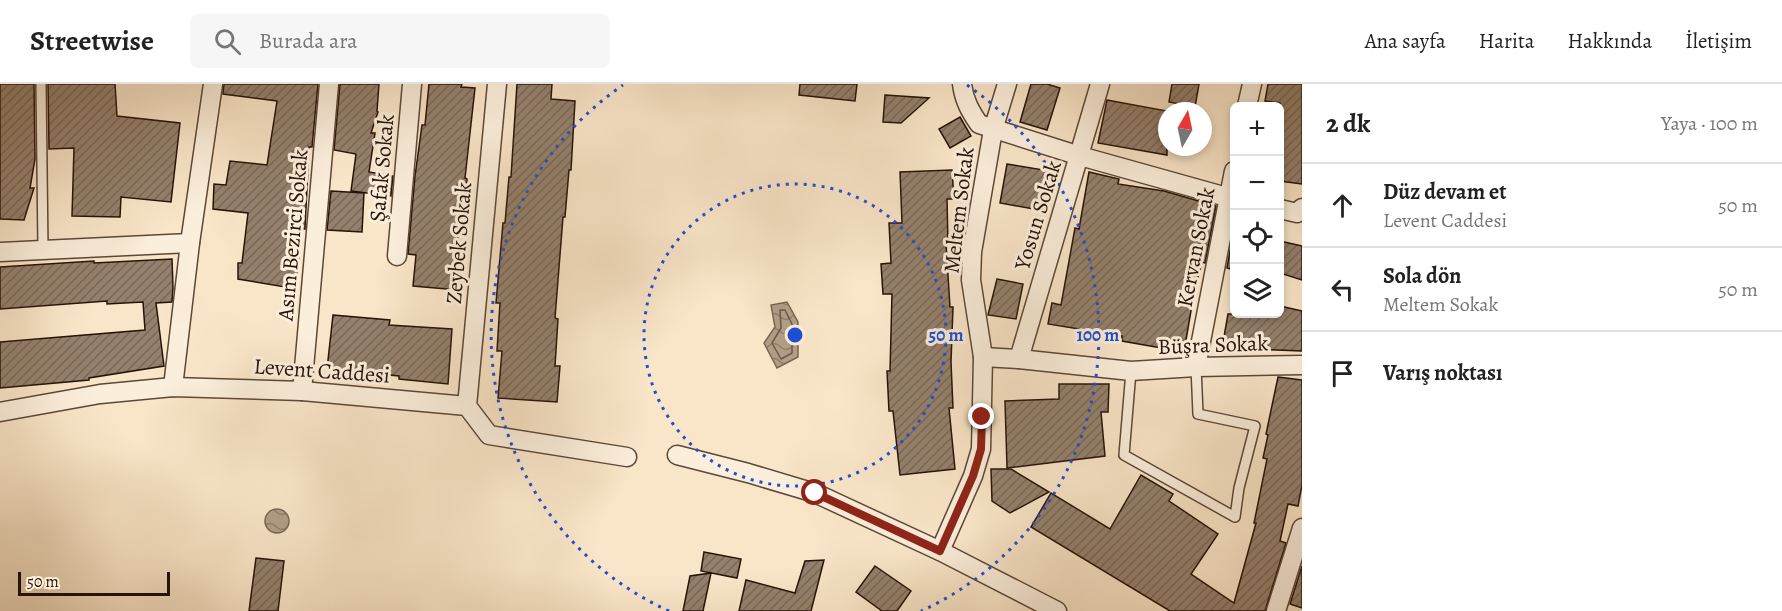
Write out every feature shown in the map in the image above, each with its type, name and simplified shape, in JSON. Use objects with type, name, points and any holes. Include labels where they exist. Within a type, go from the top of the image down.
[{"type":"street","points":[[173,387],[212,84]]},
{"type":"street","name":"Asım Bezirci Sokak","points":[[302,391],[329,84]]},
{"type":"street","name":"Şafak Sokak","points":[[397,256],[412,84]]},
{"type":"street","name":"Zeybek Sokak","points":[[467,406],[497,84]]},
{"type":"street","points":[[962,84],[969,110],[979,124],[993,130],[1230,198]]},
{"type":"street","name":"Meltem Sokak","points":[[940,551],[973,476],[981,449],[983,357],[971,279],[972,252],[993,130],[1007,84]]},
{"type":"street","name":"Yosun Sokak","points":[[1019,359],[1100,84]]},
{"type":"street","points":[[1248,102],[1252,84]]},
{"type":"street","name":"Kervan Sokak","points":[[1196,367],[1230,208]]},
{"type":"street","points":[[1284,210],[1298,213],[1302,208]]},
{"type":"street","points":[[0,252],[190,243]]},
{"type":"street","name":"Büşra Sokak","points":[[983,357],[1131,371],[1302,365]]},
{"type":"street","name":"Levent Caddesi","points":[[0,412],[100,394],[173,387],[302,391],[467,406]]},
{"type":"street","points":[[467,406],[489,435],[627,457]]},
{"type":"street","points":[[678,455],[815,493],[940,551],[1058,611]]},
{"type":"street","points":[[1276,611],[1302,528]]},
{"type":"lane","points":[[41,84],[42,250]]},
{"type":"lane","points":[[1131,371],[1124,455],[1235,517],[1239,488],[1255,426],[1198,414],[1196,367]]},
{"type":"water","points":[[787,302],[798,322],[798,357],[777,368],[764,343],[775,327],[771,305]]},
{"type":"water","points":[[277,509],[286,512],[289,521],[286,530],[277,533],[268,530],[265,521],[268,512]]},
{"type":"building","points":[[0,84],[34,84],[35,159],[30,188],[34,188],[24,220],[0,219]]},
{"type":"building","points":[[48,84],[115,84],[117,116],[180,123],[171,202],[121,197],[120,217],[72,216],[74,148],[49,149]]},
{"type":"building","points":[[224,84],[318,84],[312,147],[309,147],[305,229],[302,229],[296,283],[286,282],[285,287],[238,279],[238,263],[242,263],[248,213],[213,209],[214,184],[226,185],[230,161],[267,165],[277,101],[223,94]]},
{"type":"building","points":[[340,84],[379,84],[378,112],[371,133],[375,133],[369,172],[393,176],[391,196],[351,191],[356,154],[334,150]]},
{"type":"building","points":[[429,84],[462,84],[461,87],[475,88],[465,178],[467,179],[465,208],[460,207],[456,259],[460,260],[458,290],[413,286],[416,255],[408,254],[415,176],[422,125],[425,125]]},
{"type":"building","points":[[517,84],[552,84],[551,99],[575,101],[571,170],[569,170],[565,217],[563,217],[555,318],[558,319],[555,366],[560,366],[557,402],[498,398],[502,351],[497,351],[500,303],[496,303],[503,223],[505,223],[509,177],[511,177]]},
{"type":"building","points":[[800,84],[857,84],[855,101],[799,95]]},
{"type":"building","points":[[1031,84],[1047,84],[1060,88],[1047,130],[1020,122]]},
{"type":"building","points":[[1172,84],[1199,84],[1196,102],[1169,102]]},
{"type":"building","points":[[1268,84],[1302,84],[1302,184],[1284,182],[1284,102],[1265,101]]},
{"type":"building","points":[[885,95],[929,98],[901,123],[883,122]]},
{"type":"building","points":[[1107,100],[1158,109],[1158,153],[1098,143]]},
{"type":"building","points":[[960,117],[971,136],[950,148],[939,129]]},
{"type":"building","points":[[1007,164],[1050,171],[1045,211],[1000,203]]},
{"type":"building","points":[[952,170],[954,199],[947,199],[948,244],[946,244],[950,307],[953,307],[951,362],[953,408],[949,408],[955,469],[900,475],[893,411],[889,411],[887,371],[890,371],[892,294],[883,294],[881,264],[891,263],[889,223],[902,223],[900,172]]},
{"type":"building","points":[[1089,172],[1119,179],[1118,184],[1164,191],[1216,206],[1205,263],[1202,262],[1194,293],[1184,352],[1122,341],[1122,336],[1048,324],[1052,303],[1061,305],[1075,228],[1079,229]]},
{"type":"building","points":[[331,191],[364,193],[362,232],[327,230]]},
{"type":"building","points":[[1284,242],[1302,246],[1302,280],[1284,274]]},
{"type":"building","points":[[1230,251],[1230,269],[1227,268]]},
{"type":"building","points":[[172,259],[172,302],[156,303],[164,366],[89,378],[89,380],[0,388],[0,342],[145,330],[143,302],[107,304],[107,301],[0,309],[0,267]]},
{"type":"building","points":[[997,279],[1023,284],[1016,319],[988,315]]},
{"type":"building","points":[[1284,307],[1302,311],[1302,351],[1222,348],[1228,314],[1230,318],[1284,318]]},
{"type":"building","points":[[333,315],[390,320],[389,325],[452,329],[448,384],[399,379],[399,376],[327,369]]},
{"type":"building","points":[[1278,377],[1302,380],[1302,485],[1298,506],[1288,504],[1280,541],[1286,543],[1265,611],[1170,611],[1031,527],[1051,493],[1110,529],[1141,475],[1173,494],[1169,501],[1218,534],[1191,574],[1234,603],[1256,523],[1254,523],[1267,459],[1263,458],[1268,435],[1266,434]]},
{"type":"building","points":[[1059,384],[1109,384],[1108,412],[1101,412],[1105,456],[1007,468],[1005,401],[1059,399]]},
{"type":"building","points":[[991,469],[1011,469],[1049,492],[1010,513],[992,501]]},
{"type":"building","points":[[704,552],[741,559],[737,578],[701,571]]},
{"type":"building","points":[[256,558],[284,561],[278,611],[249,611]]},
{"type":"building","points":[[824,560],[811,611],[739,611],[746,580],[795,593],[805,561]]},
{"type":"building","points":[[875,566],[911,591],[897,611],[882,611],[856,592]]},
{"type":"building","points":[[1302,566],[1302,608],[1290,604]]},
{"type":"building","points":[[711,573],[703,611],[683,611],[690,576]]},
{"type":"route","points":[[815,493],[940,551],[973,476],[981,449],[982,417]]}]
